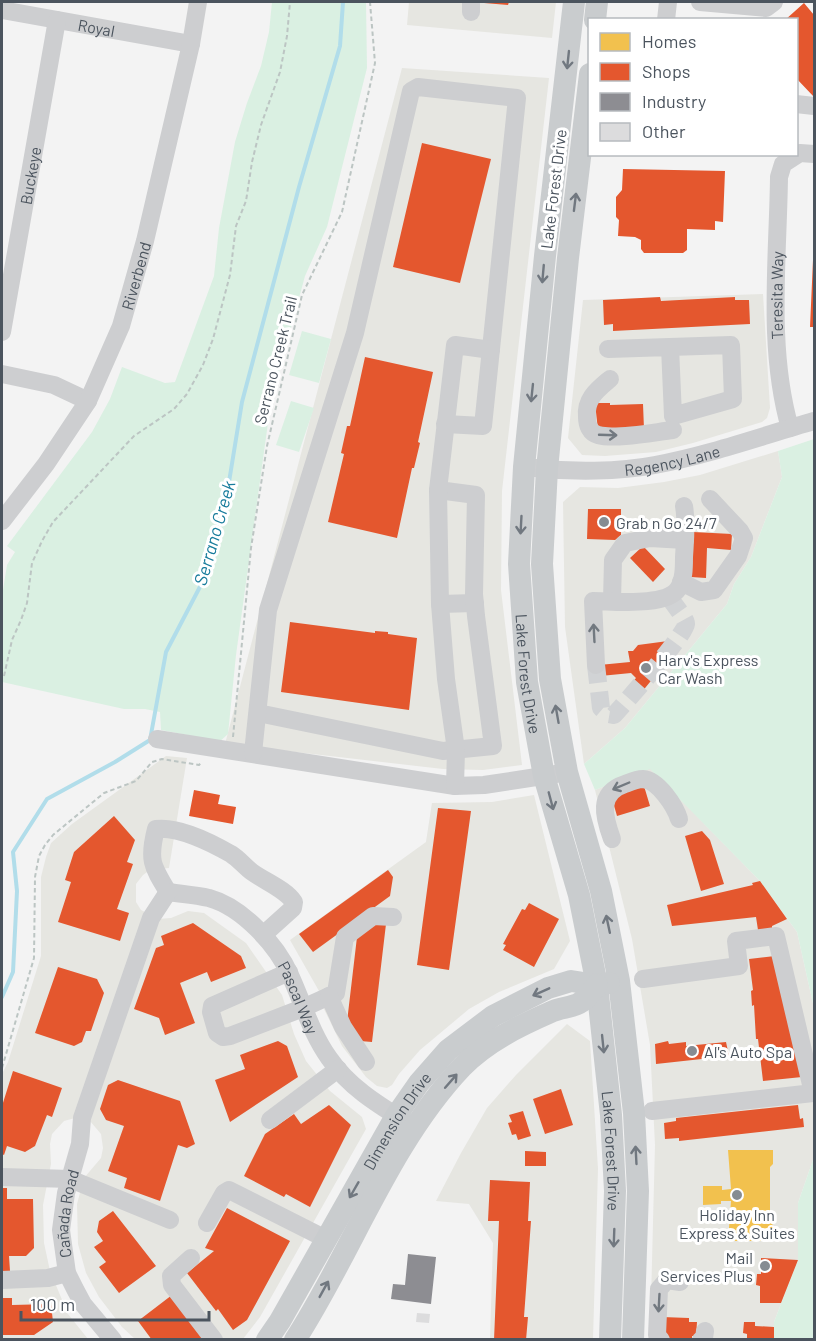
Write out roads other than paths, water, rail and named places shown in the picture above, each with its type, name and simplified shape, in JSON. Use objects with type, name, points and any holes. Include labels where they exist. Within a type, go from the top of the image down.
[{"type":"main road","name":"Lake Forest Drive","points":[[574,2],[524,467],[519,564],[520,606],[527,682],[544,776],[579,895],[597,985],[611,1114],[615,1191],[610,1340]]},
{"type":"main road","points":[[595,18],[597,2]]},
{"type":"main road","name":"Lake Forest Drive","points":[[588,91],[568,258],[547,469],[542,564],[550,679],[567,772],[601,891],[619,981],[634,1113],[638,1191],[633,1340]]},
{"type":"main road","points":[[597,985],[619,981]]},
{"type":"main road","name":"Dimension Drive","points":[[267,1340],[326,1239],[406,1122],[437,1097],[463,1066],[495,1040],[555,1010],[580,1003],[597,985]]},
{"type":"main road","name":"Dimension Drive","points":[[295,1340],[406,1122]]},
{"type":"street","name":"Riverbend","points":[[3,516],[46,464],[88,401],[121,326],[145,241],[191,44],[198,2]]},
{"type":"street","points":[[666,18],[668,2]]},
{"type":"street","points":[[709,2],[766,9],[774,2]]},
{"type":"street","points":[[709,2],[729,18]]},
{"type":"street","name":"Royal","points":[[2,10],[191,44]]},
{"type":"street","name":"Buckeye","points":[[2,332],[57,20]]},
{"type":"street","points":[[253,753],[268,610],[355,333],[411,91],[418,87],[517,98],[483,426],[446,424]]},
{"type":"street","name":"Teresita Way","points":[[798,154],[814,154]]},
{"type":"street","name":"Teresita Way","points":[[790,428],[779,378],[776,337],[779,177],[783,164],[795,156]]},
{"type":"street","points":[[455,786],[456,750],[446,679],[440,604],[438,490],[455,345],[491,350]]},
{"type":"street","points":[[608,349],[730,345],[733,399],[673,416],[670,347]]},
{"type":"street","points":[[2,374],[54,385],[88,401]]},
{"type":"street","points":[[610,379],[591,396],[588,404],[586,415],[588,426],[593,433],[599,436],[614,436],[673,430]]},
{"type":"street","name":"Regency Lane","points":[[524,467],[618,470],[653,466],[722,449],[814,421]]},
{"type":"street","points":[[258,713],[443,751],[493,746],[475,603],[476,495],[438,490]]},
{"type":"street","points":[[681,582],[701,592],[714,590],[738,556],[744,538],[710,499]]},
{"type":"street","points":[[596,665],[593,601],[666,598],[676,592],[681,582],[686,540],[684,506]]},
{"type":"street","points":[[612,601],[613,560],[625,543],[650,538],[686,540]]},
{"type":"street","points":[[440,604],[475,603]]},
{"type":"street","points":[[157,739],[455,786],[484,785],[567,772]]},
{"type":"street","points":[[612,838],[605,817],[606,799],[609,792],[615,787],[639,779],[649,781],[672,802],[679,819]]},
{"type":"street","points":[[168,892],[153,866],[152,847],[156,829],[165,828],[203,839],[233,855],[251,871],[290,896],[294,902],[292,908],[263,935]]},
{"type":"street","name":"Pascal Way","points":[[168,892],[211,899],[237,912],[263,935],[289,972],[312,1029],[328,1058],[369,1099],[406,1122]]},
{"type":"street","name":"Cañada Road","points":[[113,1340],[83,1304],[68,1273],[61,1230],[66,1193],[80,1144],[82,1118],[151,918],[168,892]]},
{"type":"street","points":[[289,972],[212,1006],[217,1033],[223,1037],[230,1036],[336,993],[345,937],[373,916],[393,917]]},
{"type":"street","points":[[643,979],[739,966],[736,941],[776,936],[813,1093],[652,1111]]},
{"type":"street","points":[[270,1120],[372,1057],[343,1027],[329,996]]},
{"type":"street","points":[[2,1177],[70,1179],[170,1220]]},
{"type":"street","points":[[207,1223],[224,1193],[229,1190],[326,1239]]},
{"type":"street","points":[[191,1258],[171,1275],[172,1285],[213,1340]]},
{"type":"street","points":[[2,1280],[48,1278],[68,1273]]},
{"type":"street","points":[[661,1340],[657,1335],[659,1289],[667,1280],[680,1282]]},
{"type":"waterway","name":"Serrano Creek","points":[[2,997],[13,972],[17,891],[13,852],[47,799],[150,740],[166,652],[203,581],[229,482],[242,402],[299,187],[340,46],[343,2]]},
{"type":"tunnel","points":[[596,665],[601,708],[608,714],[614,715],[683,631],[686,622],[669,597]]},
{"type":"place","name":"Grab n Go 24/7","points":[[604,522]]},
{"type":"place","name":"Harv's Express Car Wash","points":[[646,668]]},
{"type":"place","name":"Al's Auto Spa","points":[[692,1051]]},
{"type":"place","name":"Holiday Inn Express & Suites","points":[[737,1195]]},
{"type":"place","name":"Mail Services Plus","points":[[765,1266]]}]
